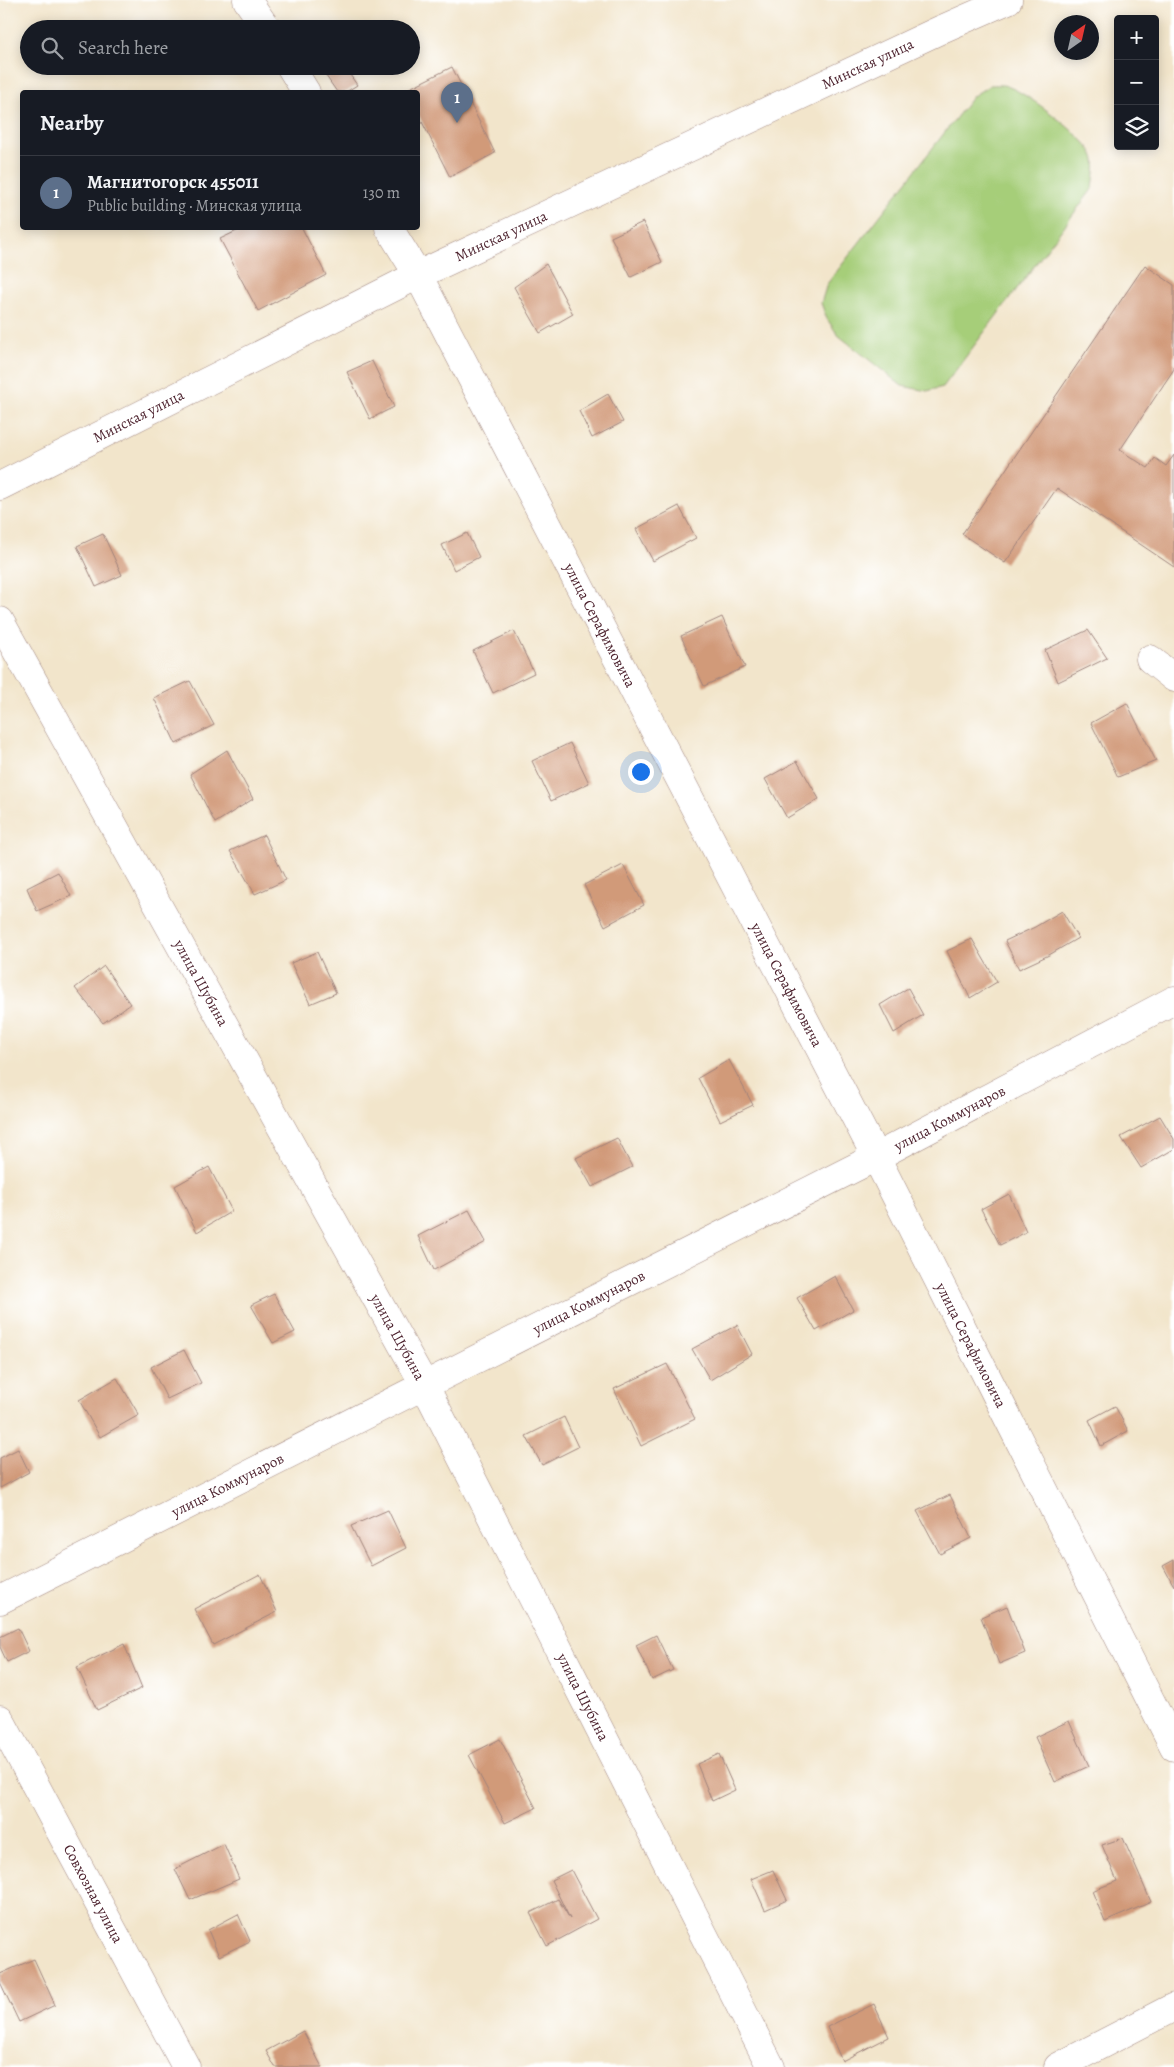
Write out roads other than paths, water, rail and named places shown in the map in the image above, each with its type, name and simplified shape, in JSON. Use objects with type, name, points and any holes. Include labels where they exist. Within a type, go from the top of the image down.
[{"type":"street","points":[[247,0],[261,20]]},
{"type":"street","name":"Минская улица","points":[[0,486],[418,275],[933,33],[1008,0]]},
{"type":"street","points":[[296,75],[305,90]]},
{"type":"street","name":"улица Серафимовича","points":[[389,230],[418,275],[876,1157],[1174,1747]]},
{"type":"street","name":"улица Шубина","points":[[0,620],[425,1386],[771,2067]]},
{"type":"street","points":[[1150,659],[1174,678]]},
{"type":"street","name":"улица Коммунаров","points":[[0,1600],[876,1157],[1174,1000]]},
{"type":"street","name":"Совхозная улица","points":[[0,1719],[186,2067]]},
{"type":"street","points":[[1058,2067],[1174,2007]]},
{"type":"place","name":"Магнитогорск 455011","points":[[457,123]]}]
